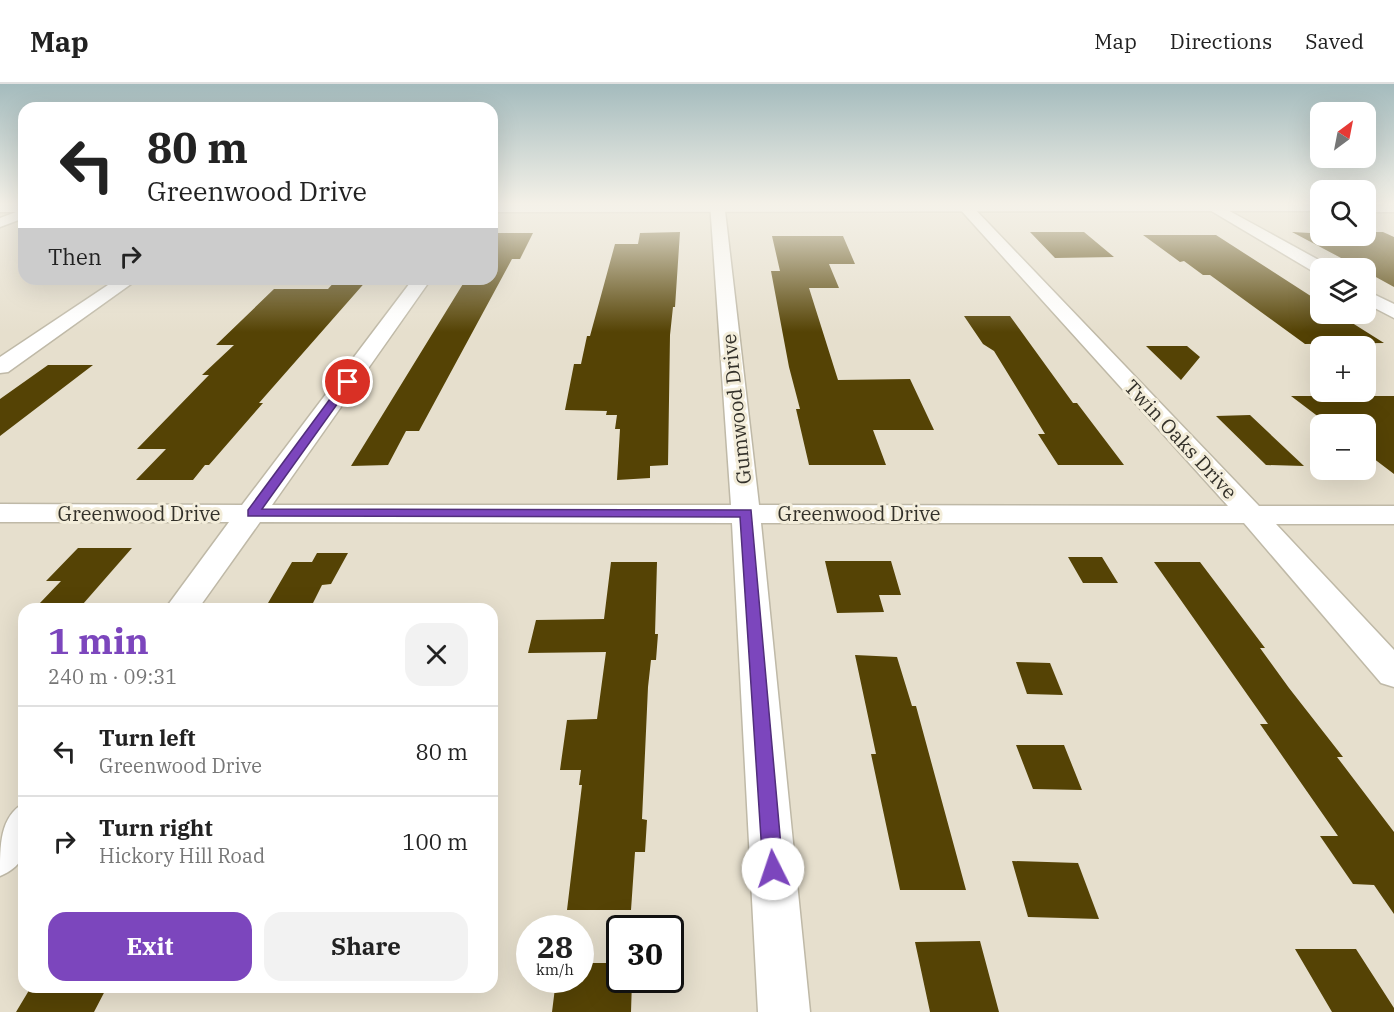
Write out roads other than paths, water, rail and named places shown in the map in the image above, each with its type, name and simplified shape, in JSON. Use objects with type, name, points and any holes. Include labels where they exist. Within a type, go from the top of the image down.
[{"type":"street","name":"Gumwood Drive","points":[[721,245],[746,513],[784,1012]]},
{"type":"street","name":"Twin Oaks Drive","points":[[1001,245],[1252,515],[1394,673]]},
{"type":"street","points":[[1281,245],[1310,262]]},
{"type":"street","points":[[0,367],[120,285]]},
{"type":"street","points":[[185,603],[418,285]]},
{"type":"street","points":[[1376,301],[1394,312]]},
{"type":"street","name":"Greenwood Drive","points":[[0,513],[1394,515]]},
{"type":"street","points":[[0,855],[18,830]]}]
